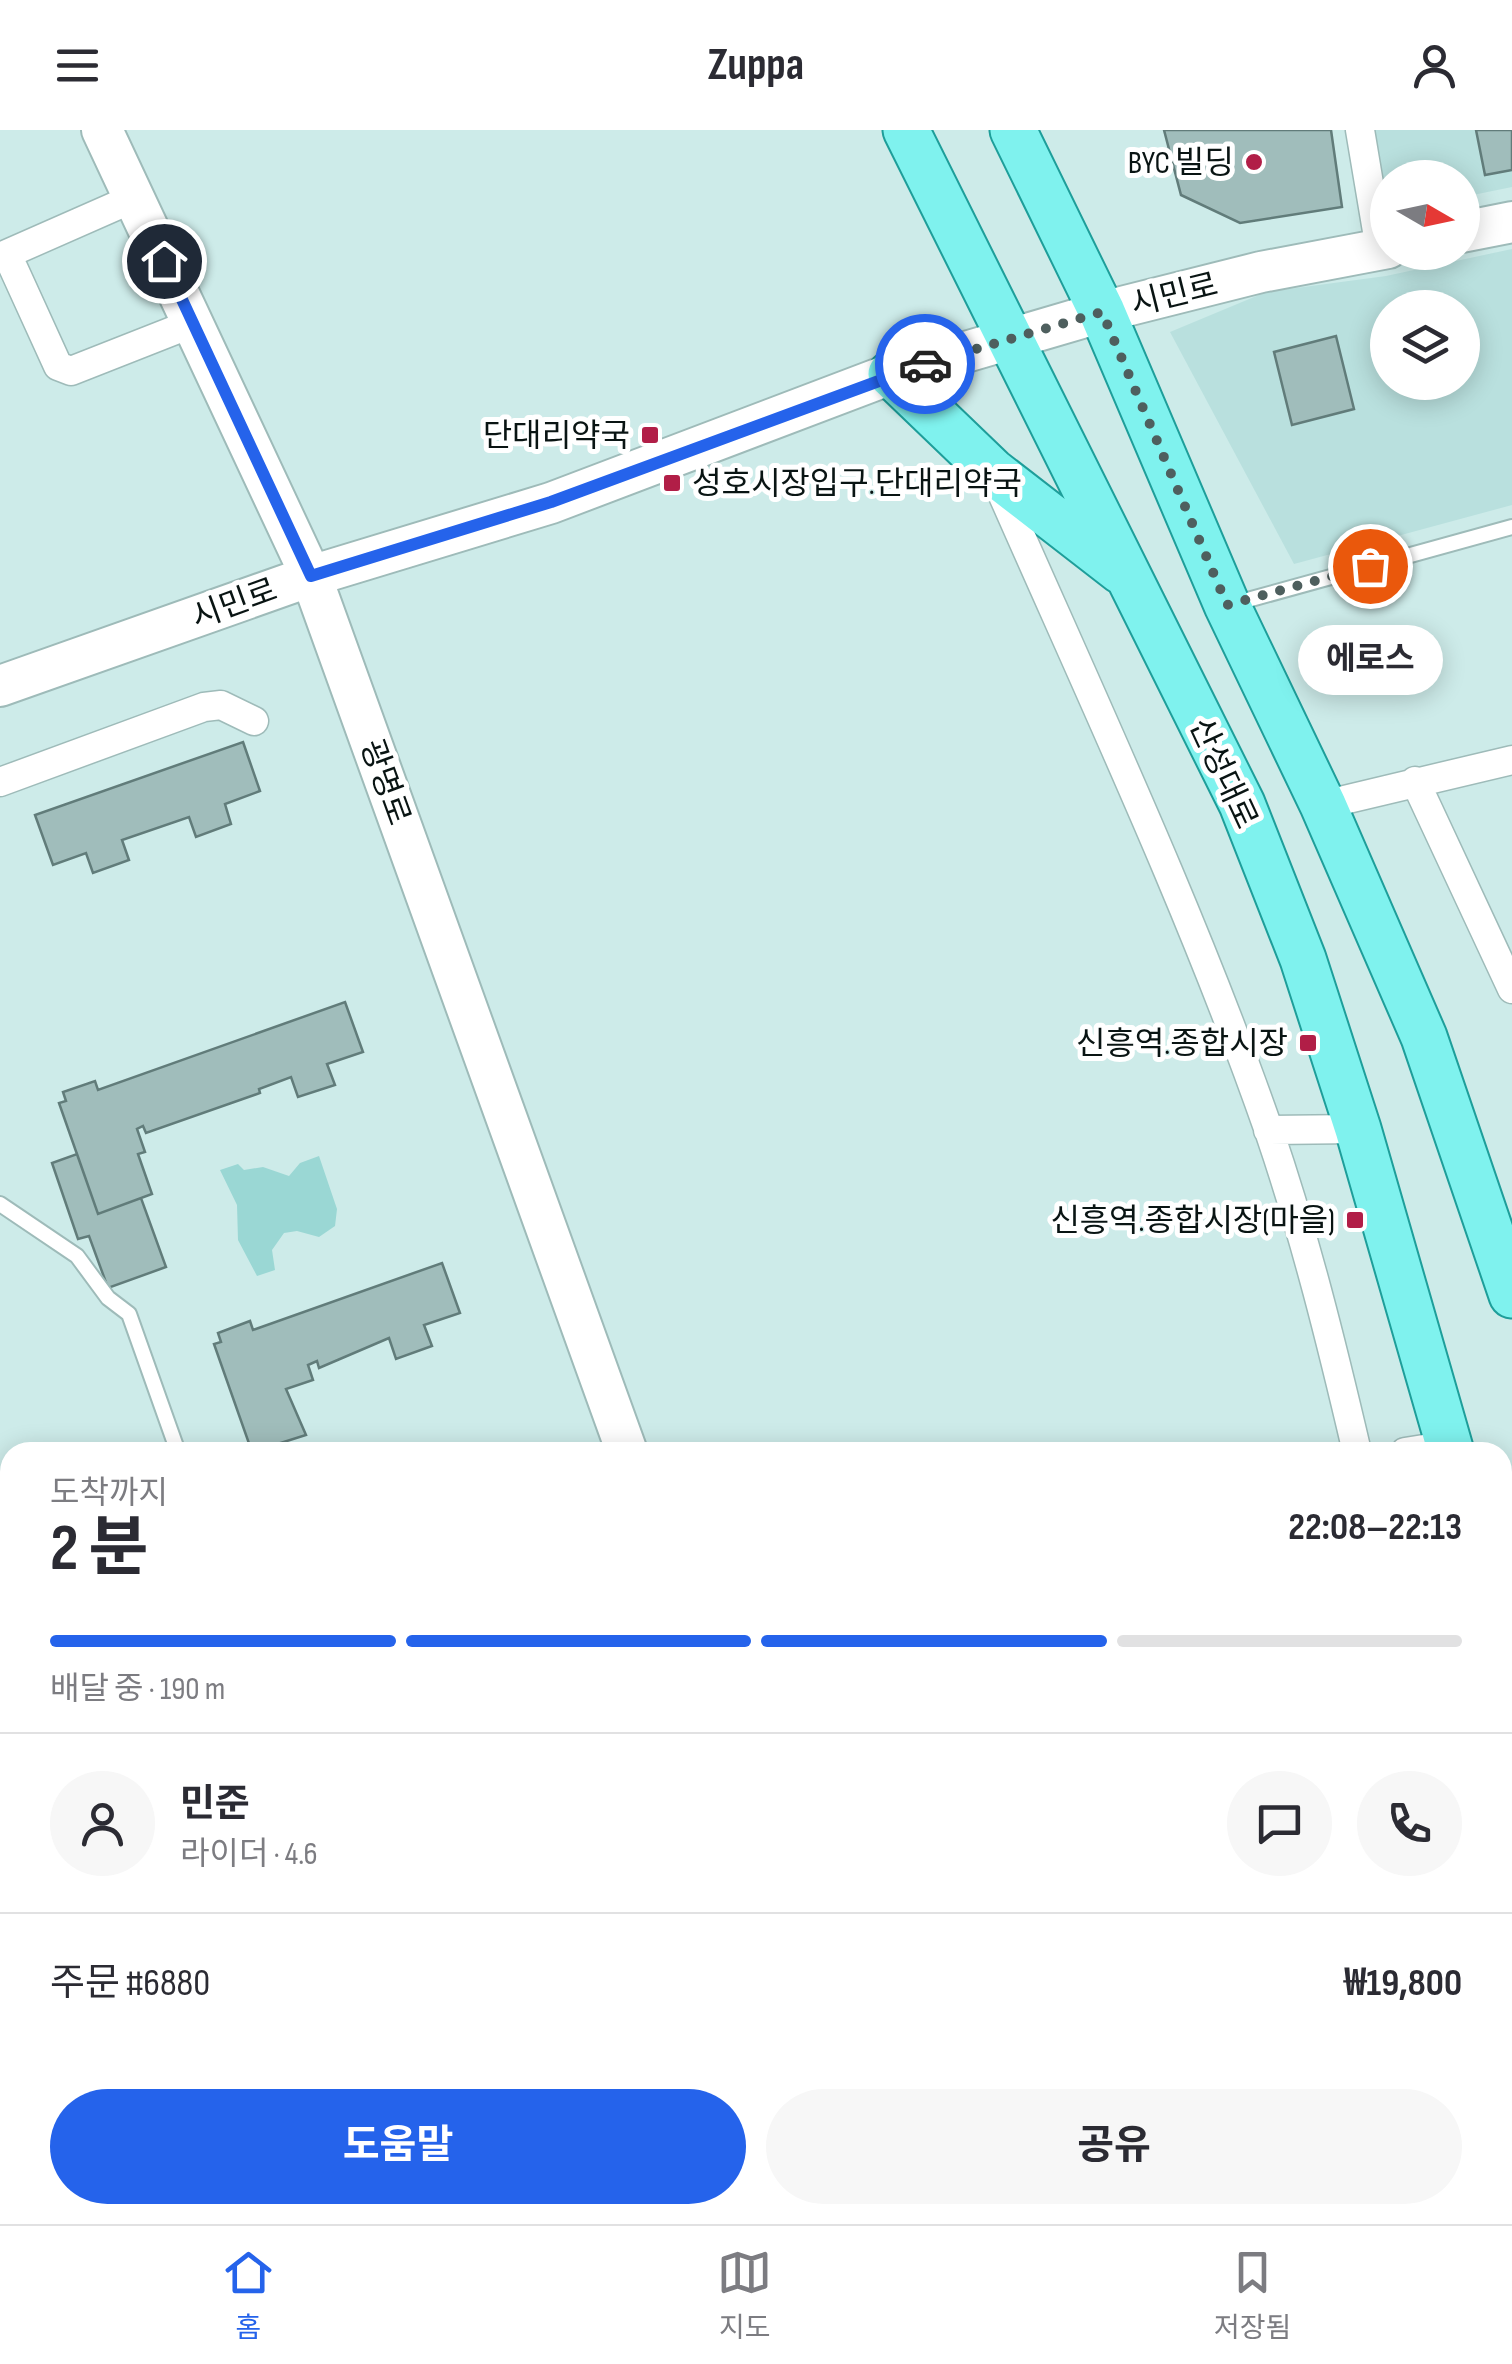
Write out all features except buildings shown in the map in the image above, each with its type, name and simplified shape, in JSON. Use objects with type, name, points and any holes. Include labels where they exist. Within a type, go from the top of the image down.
[{"type":"main road","name":"광명로","points":[[102,130],[311,576],[623,1442]]},
{"type":"main road","name":"산성대로","points":[[906,130],[1242,804],[1304,959],[1358,1128],[1448,1442]]},
{"type":"main road","points":[[1020,132],[1227,605],[1323,805],[1424,1038],[1512,1295]]},
{"type":"main road","points":[[1480,228],[1512,222]]},
{"type":"main road","name":"시민로","points":[[0,686],[311,576],[551,502],[891,374],[1102,312],[1261,272],[1370,252]]},
{"type":"main road","points":[[891,374],[992,471],[1130,579]]},
{"type":"street","points":[[1360,130],[1370,180]]},
{"type":"street","points":[[134,198],[3,256],[48,352],[58,366],[71,371],[193,324]]},
{"type":"street","points":[[992,471],[1172,886],[1268,1130],[1316,1289],[1354,1442]]},
{"type":"street","points":[[0,782],[204,707],[221,705],[254,721]]},
{"type":"street","points":[[1323,805],[1512,760]]},
{"type":"street","points":[[1414,781],[1512,989]]},
{"type":"street","points":[[1268,1130],[1358,1128]]},
{"type":"lane","points":[[1227,605],[1512,527]]},
{"type":"lane","points":[[0,1204],[77,1256],[108,1298],[129,1314],[174,1442]]},
{"type":"shaded area","points":[[1373,130],[1512,130],[1512,187],[1480,194],[1480,160],[1378,160]]},
{"type":"shaded area","points":[[1512,249],[1512,505],[1294,564],[1170,332],[1266,292],[1414,270],[1480,270],[1480,256]]},
{"type":"shaded area","points":[[319,1156],[337,1209],[335,1226],[319,1237],[297,1231],[284,1233],[272,1250],[275,1270],[257,1276],[238,1240],[237,1205],[220,1170],[238,1164],[244,1170],[263,1167],[289,1176],[300,1163]]},
{"type":"way so far","points":[[925,364],[1102,312],[1227,605],[1370,566]]},
{"type":"place","name":"BYC 빌딩","points":[[1254,162]]},
{"type":"place","name":"단대리약국","points":[[650,435]]},
{"type":"place","name":"성호시장입구.단대리약국","points":[[672,483]]},
{"type":"place","name":"에로스","points":[[1370,566]]},
{"type":"place","name":"신흥역.종합시장","points":[[1308,1043]]},
{"type":"place","name":"신흥역.종합시장(마을)","points":[[1355,1220]]},
{"type":"route","points":[[164,261],[311,576],[551,502],[925,364]]}]
